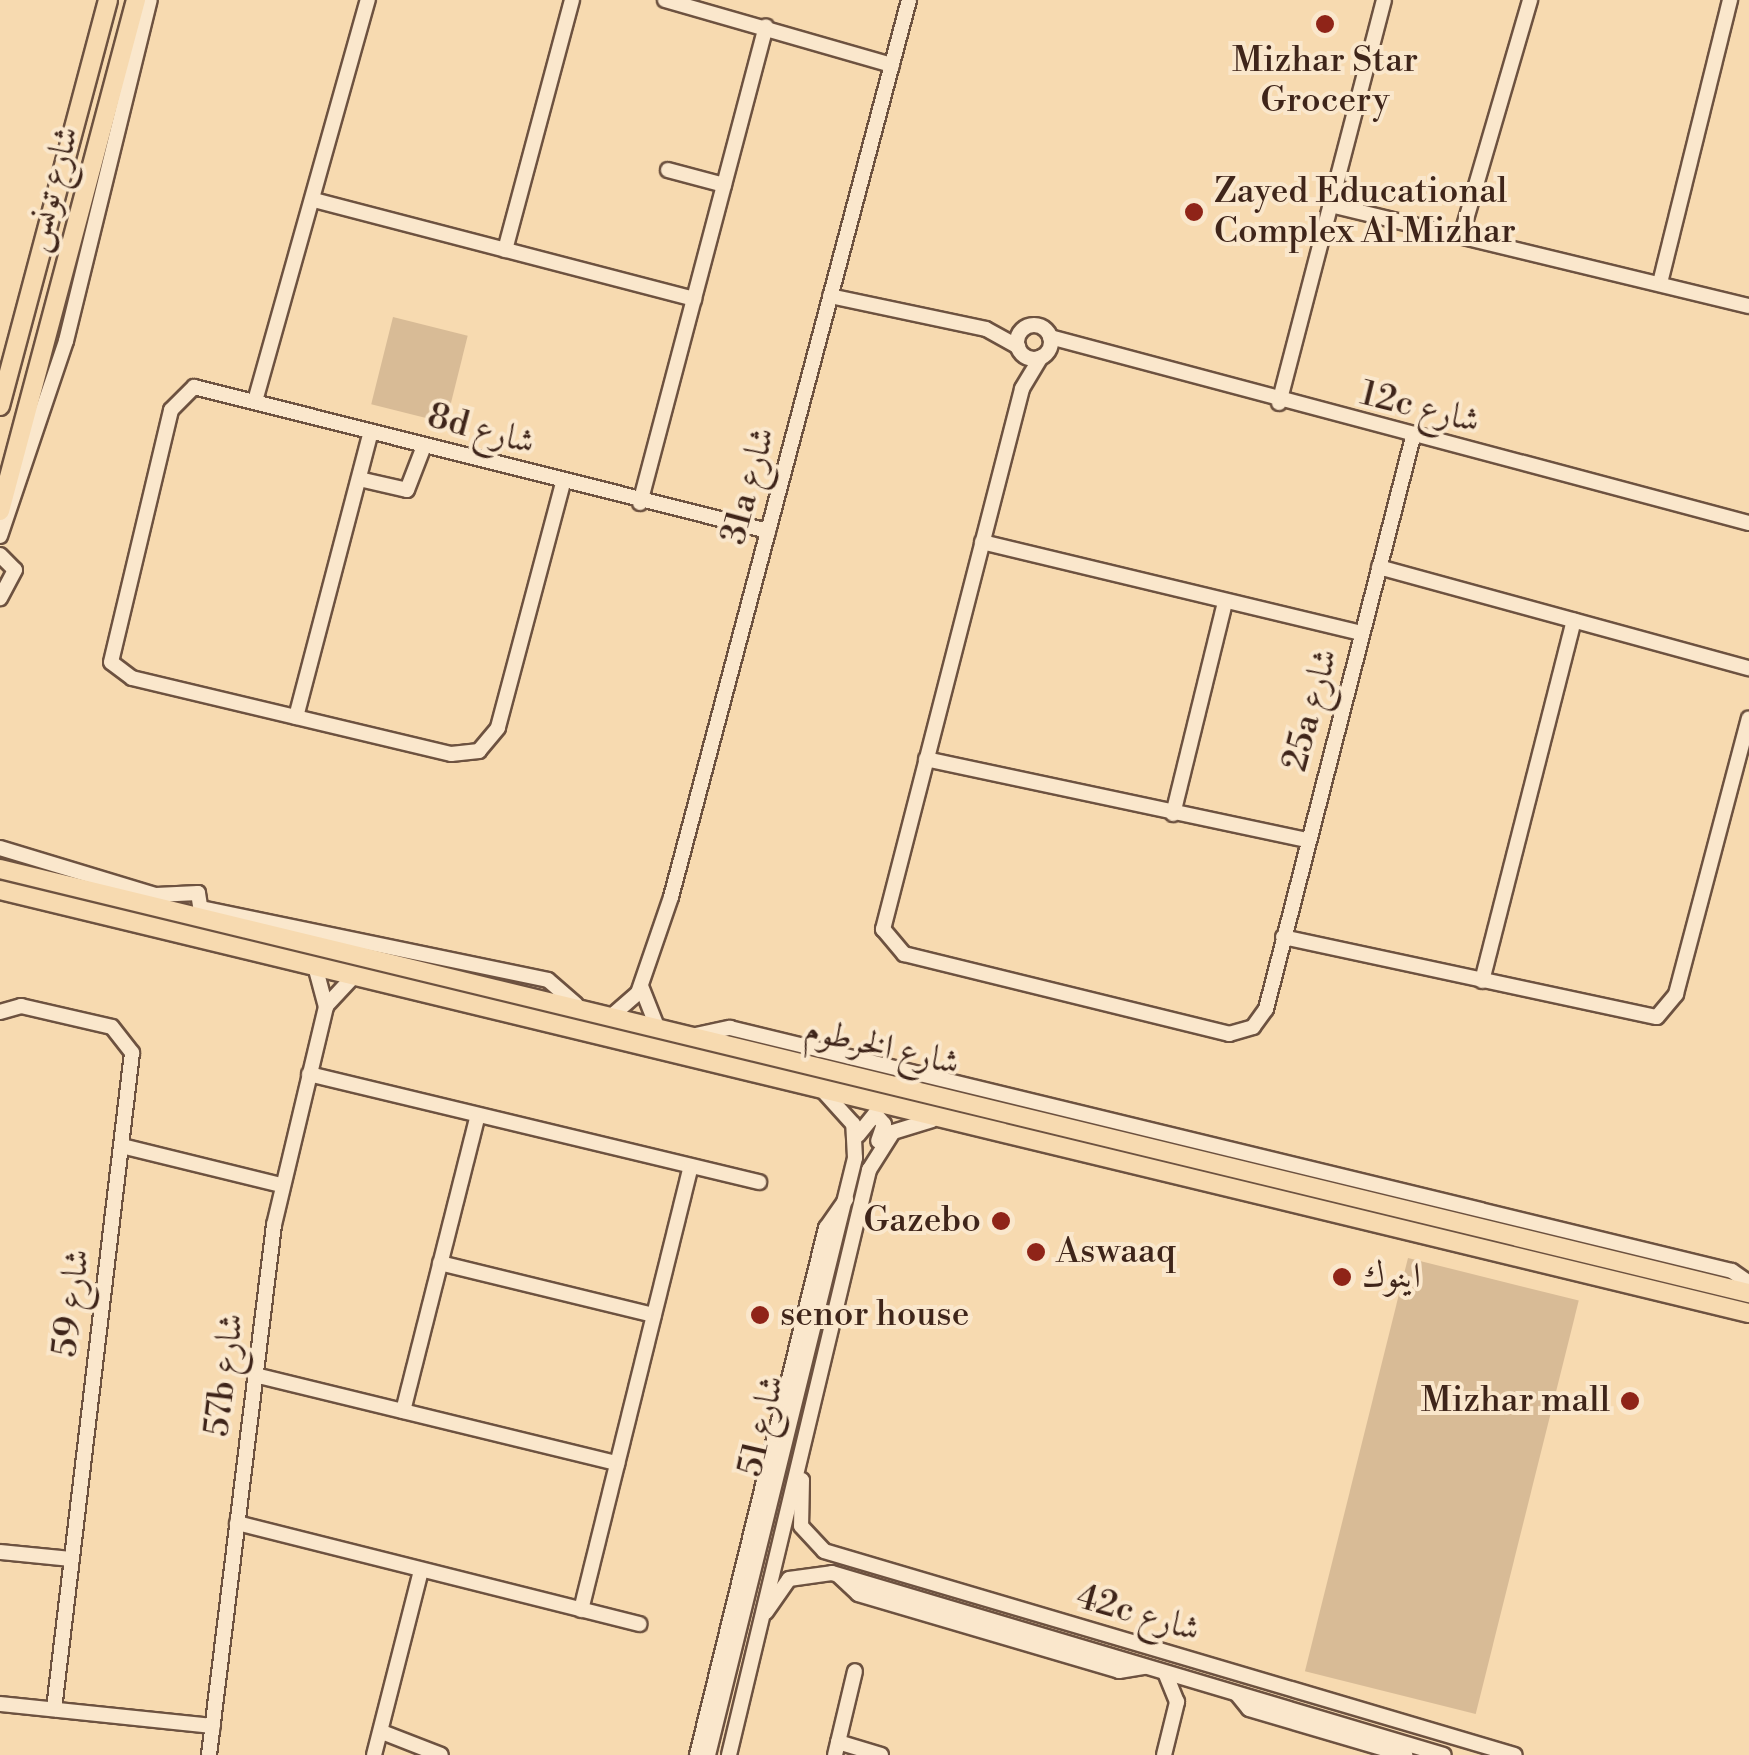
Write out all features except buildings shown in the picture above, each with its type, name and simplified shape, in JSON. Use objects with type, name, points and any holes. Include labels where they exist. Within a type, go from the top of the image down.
[{"type":"main road","name":"شارع تونس","points":[[0,406],[108,0]]},
{"type":"main road","name":"شارع تونس","points":[[0,511],[136,0]]},
{"type":"main road","points":[[0,856],[51,881]]},
{"type":"main road","name":"شارع الخرطوم","points":[[0,869],[203,907],[1749,1314]]},
{"type":"main road","name":"شارع الخرطوم","points":[[0,893],[20,894],[355,976],[797,1077],[966,1121],[1164,1161],[1215,1163],[1749,1293]]},
{"type":"main road","points":[[648,1042],[658,1032],[762,1052]]},
{"type":"main road","points":[[1215,1163],[1250,1157]]},
{"type":"street","points":[[0,536],[66,340],[150,0]]},
{"type":"street","points":[[262,403],[368,0]]},
{"type":"street","points":[[505,250],[572,0]]},
{"type":"street","points":[[666,0],[893,60]]},
{"type":"street","name":"31a شارع","points":[[615,1013],[641,986],[767,537],[908,0]]},
{"type":"street","points":[[1279,403],[1384,0]]},
{"type":"street","points":[[1468,234],[1530,0]]},
{"type":"street","points":[[1656,282],[1730,0]]},
{"type":"street","points":[[640,503],[766,26]]},
{"type":"street","points":[[668,170],[724,185]]},
{"type":"street","points":[[314,200],[694,299]]},
{"type":"street","points":[[1332,200],[1749,306]]},
{"type":"street","points":[[832,290],[986,329],[1022,329],[1022,390]]},
{"type":"street","name":"12c شارع","points":[[1022,329],[1039,325],[1050,338],[1077,352],[1749,523]]},
{"type":"street","points":[[986,329],[1020,350]]},
{"type":"street","points":[[1050,338],[1022,390],[927,754],[1307,846]]},
{"type":"street","name":"12c شارع","points":[[1020,350],[1043,356],[1077,352]]},
{"type":"street","name":"8d شارع","points":[[296,716],[142,679],[116,663],[114,631],[170,421],[186,395],[217,391],[767,537]]},
{"type":"street","points":[[372,432],[296,716],[451,754],[485,748],[563,483]]},
{"type":"street","name":"25a شارع","points":[[927,754],[888,902],[890,939],[922,956],[1215,1028],[1243,1028],[1261,1019],[1413,437]]},
{"type":"street","points":[[359,479],[407,490],[424,446]]},
{"type":"street","points":[[982,542],[1360,638]]},
{"type":"street","points":[[0,556],[15,570],[0,598]]},
{"type":"street","points":[[1377,573],[1722,657],[1748,676]]},
{"type":"street","points":[[1173,814],[1225,603]]},
{"type":"street","points":[[1476,979],[1569,620]]},
{"type":"street","points":[[1284,932],[1657,1018],[1676,994],[1749,718]]},
{"type":"street","points":[[0,848],[203,907],[229,907],[548,980],[576,1004]]},
{"type":"street","name":"57b شارع","points":[[209,1755],[281,1185],[326,1006],[315,966]]},
{"type":"street","name":"57b شارع","points":[[326,1006],[355,976]]},
{"type":"street","points":[[641,986],[656,1024]]},
{"type":"street","name":"شارع 59","points":[[0,1012],[26,1006],[126,1037],[132,1061],[54,1710]]},
{"type":"street","points":[[691,1036],[730,1028],[1732,1271],[1749,1283]]},
{"type":"street","points":[[309,1074],[759,1182]]},
{"type":"street","points":[[797,1077],[840,1104],[857,1139]]},
{"type":"street","points":[[403,1411],[478,1115]]},
{"type":"street","points":[[857,1139],[866,1116],[883,1119],[869,1170]]},
{"type":"street","name":"شارع 51","points":[[729,1755],[802,1480],[869,1170],[904,1124],[966,1121]]},
{"type":"street","name":"شارع 51","points":[[708,1755],[792,1430],[847,1198],[857,1139]]},
{"type":"street","points":[[122,1146],[281,1185]]},
{"type":"street","points":[[581,1610],[691,1166]]},
{"type":"street","points":[[698,1755],[826,1228],[847,1198]]},
{"type":"street","points":[[440,1263],[654,1315]]},
{"type":"street","points":[[254,1375],[617,1463]]},
{"type":"street","points":[[792,1430],[796,1452],[774,1542],[782,1557],[835,1574],[858,1594],[1119,1671],[1144,1667]]},
{"type":"street","name":"42c شارع","points":[[802,1480],[802,1526],[812,1544],[1516,1755]]},
{"type":"street","points":[[236,1528],[640,1624]]},
{"type":"street","points":[[0,1552],[72,1560]]},
{"type":"street","points":[[873,1586],[876,1571],[904,1572]]},
{"type":"street","points":[[426,1572],[378,1743],[412,1746],[441,1755]]},
{"type":"street","name":"42c شارع","points":[[766,1612],[788,1578],[835,1574],[1444,1755]]},
{"type":"street","points":[[855,1671],[837,1749],[881,1755]]},
{"type":"street","points":[[1164,1673],[1175,1718],[1164,1755]]},
{"type":"street","points":[[1175,1718],[1212,1687]]},
{"type":"street","points":[[1237,1694],[1249,1709],[1405,1755]]},
{"type":"street","points":[[0,1704],[213,1726]]},
{"type":"shaded area","points":[[393,317],[468,336],[446,423],[371,404]]},
{"type":"shaded area","points":[[1408,1258],[1579,1301],[1476,1714],[1305,1671]]},
{"type":"place","name":"Mizhar Star Grocery","points":[[1325,24]]},
{"type":"place","name":"Zayed Educational Complex Al Mizhar","points":[[1194,212]]},
{"type":"place","name":"Gazebo","points":[[1001,1221]]},
{"type":"place","name":"Aswaaq","points":[[1036,1252]]},
{"type":"place","name":"اينوك","points":[[1342,1277]]},
{"type":"place","name":"senor house","points":[[760,1315]]},
{"type":"place","name":"Mizhar mall","points":[[1630,1401]]}]
